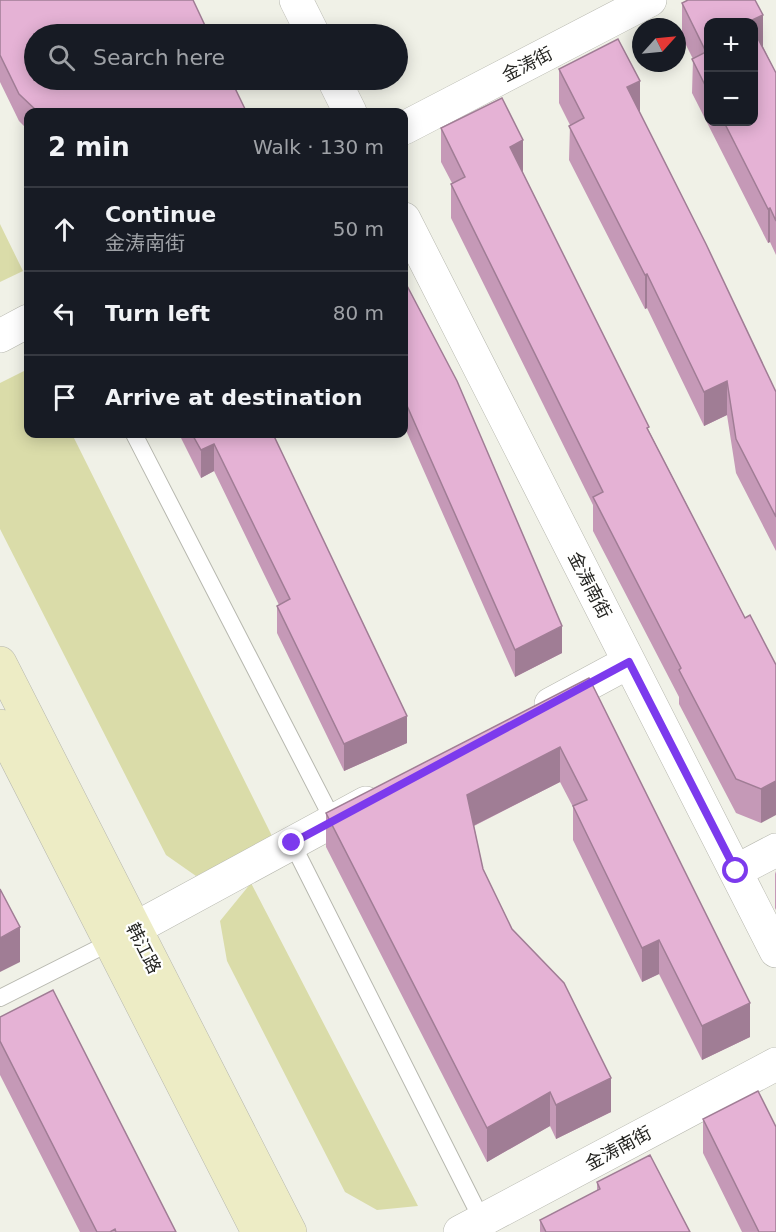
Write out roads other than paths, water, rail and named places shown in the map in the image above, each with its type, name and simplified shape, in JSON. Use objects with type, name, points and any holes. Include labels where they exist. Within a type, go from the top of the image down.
[{"type":"street","points":[[296,0],[308,24]]},
{"type":"street","name":"金涛街","points":[[408,126],[650,0]]},
{"type":"street","points":[[339,90],[348,108]]},
{"type":"street","name":"金涛南街","points":[[408,227],[776,951]]},
{"type":"street","points":[[0,336],[24,323]]},
{"type":"street","points":[[523,718],[629,662]]},
{"type":"street","name":"韩江路","points":[[0,663],[121,936],[258,1232]]},
{"type":"street","name":"韩江路","points":[[0,726],[290,1232]]},
{"type":"street","points":[[121,936],[397,786]]},
{"type":"street","points":[[736,871],[776,850]]},
{"type":"street","name":"金涛南街","points":[[477,1228],[776,1064]]},
{"type":"lane","points":[[136,438],[333,820]]},
{"type":"lane","points":[[292,843],[477,1228]]},
{"type":"lane","points":[[0,998],[121,936]]}]
